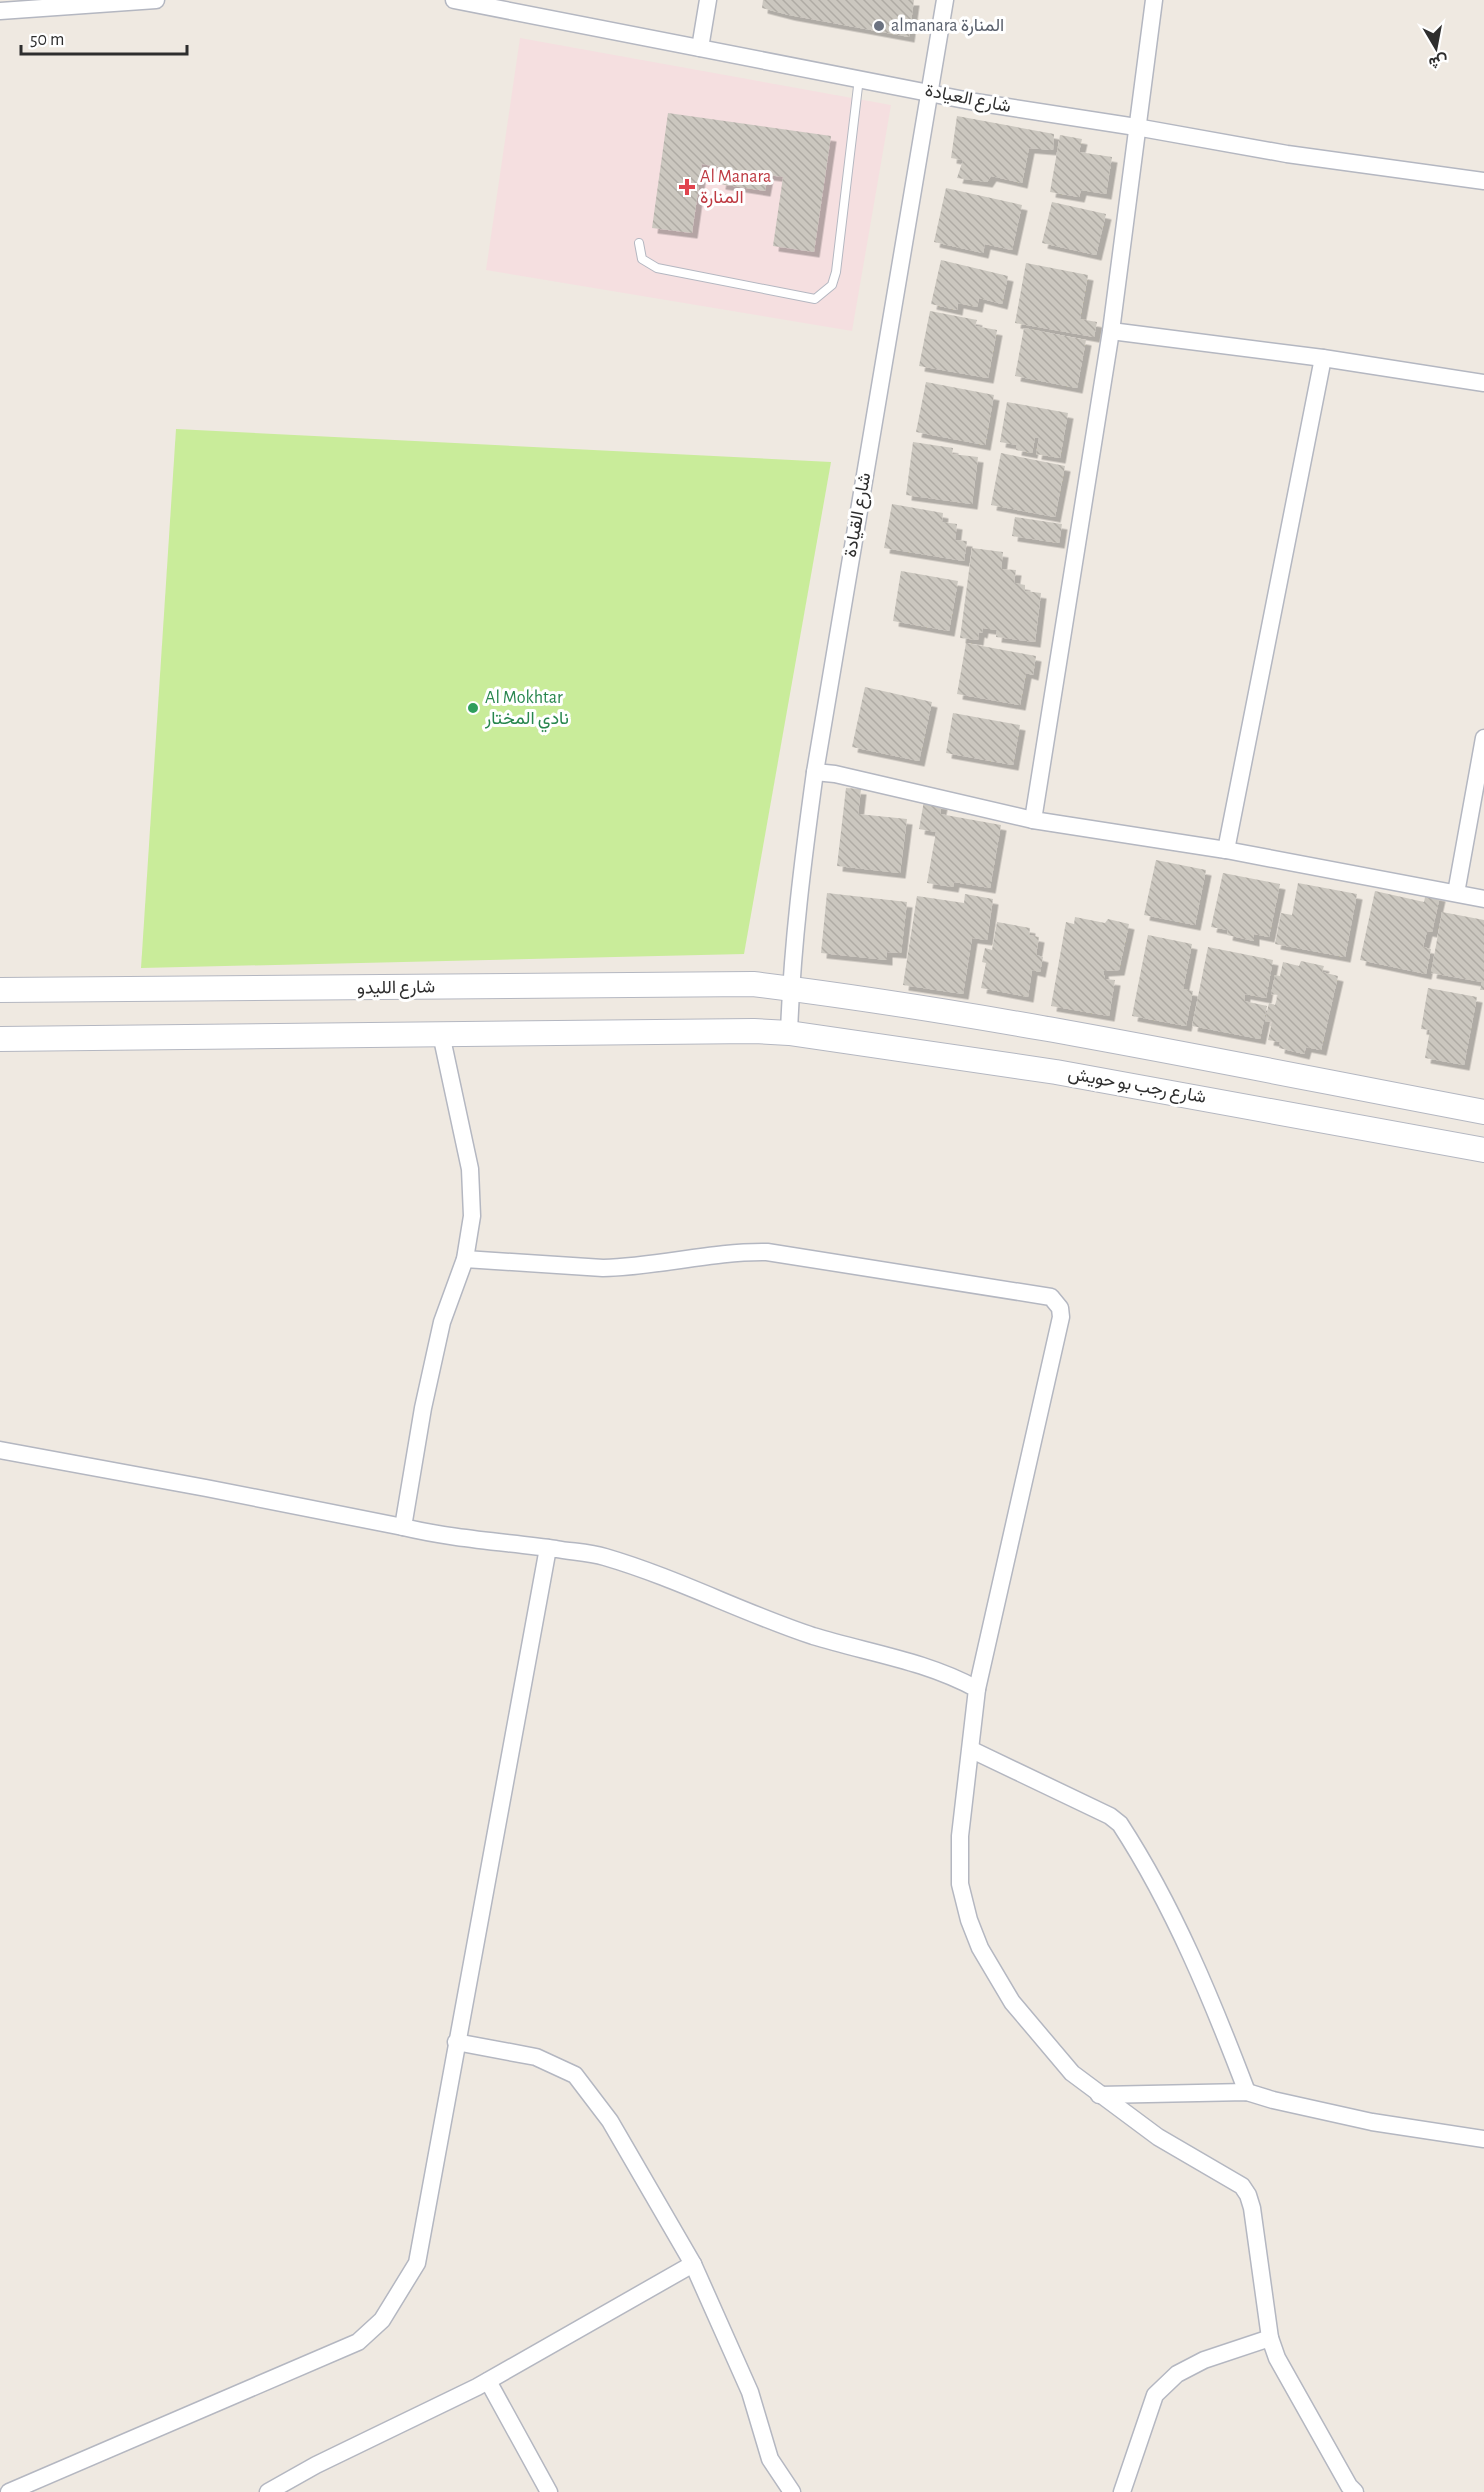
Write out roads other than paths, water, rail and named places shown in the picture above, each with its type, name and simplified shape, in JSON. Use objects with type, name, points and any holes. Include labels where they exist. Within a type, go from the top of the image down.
[{"type":"main road","name":"شارع الليدو","points":[[0,990],[753,984],[791,988]]},
{"type":"main road","name":"شارع رجب بو حويش","points":[[791,988],[1022,1025],[1484,1112]]},
{"type":"main road","points":[[0,1039],[743,1031],[789,1033]]},
{"type":"main road","name":"شارع رجب بو حويش","points":[[789,1033],[1056,1071],[1484,1150]]},
{"type":"street","points":[[0,11],[156,0]]},
{"type":"street","name":"شارع العيادة","points":[[454,0],[489,3],[700,48],[997,105],[1287,154],[1484,181]]},
{"type":"street","points":[[700,48],[708,0]]},
{"type":"street","name":"شارع القيادة","points":[[789,1033],[801,874],[815,772],[945,0]]},
{"type":"street","points":[[1033,820],[1111,331],[1154,0]]},
{"type":"street","points":[[1111,331],[1323,358],[1484,383]]},
{"type":"street","points":[[1226,850],[1323,358]]},
{"type":"street","points":[[1456,893],[1484,738]]},
{"type":"street","points":[[815,772],[835,774],[1033,820],[1226,850],[1484,899]]},
{"type":"street","points":[[403,1527],[423,1408],[442,1322],[465,1259],[472,1216],[470,1169],[441,1034]]},
{"type":"street","points":[[465,1259],[626,1268],[741,1252],[767,1252],[1051,1298],[1060,1308],[1061,1317],[977,1689],[972,1750],[960,1836],[960,1884],[969,1920],[980,1948],[1012,2002],[1072,2073],[1158,2137],[1242,2186],[1248,2195],[1252,2208],[1270,2338],[1277,2358],[1347,2490]]},
{"type":"street","points":[[0,1450],[425,1532],[603,1556],[677,1581],[782,1626],[922,1665],[977,1689]]},
{"type":"street","points":[[9,2492],[358,2342],[382,2320],[417,2263],[548,1548]]},
{"type":"street","points":[[972,1750],[1110,1815],[1120,1824],[1163,1900],[1211,1997],[1247,2092]]},
{"type":"street","points":[[456,2042],[536,2057],[575,2075],[610,2121],[693,2264],[750,2392],[770,2459],[792,2492]]},
{"type":"street","points":[[1099,2095],[1247,2092],[1372,2122],[1484,2139]]},
{"type":"street","points":[[268,2492],[316,2465],[488,2381],[693,2264]]},
{"type":"street","points":[[1122,2492],[1155,2395],[1177,2374],[1204,2360],[1270,2338]]},
{"type":"street","points":[[488,2381],[549,2492]]},
{"type":"lane","points":[[639,243],[642,259],[657,268],[815,299],[832,285],[836,272],[859,78]]},
{"type":"place","name":"almanara المنارة","points":[[879,26]]},
{"type":"place","name":"Al Manara المنارة","points":[[687,187]]},
{"type":"place","name":"Al Mokhtar نادي المختار","points":[[473,708]]}]
